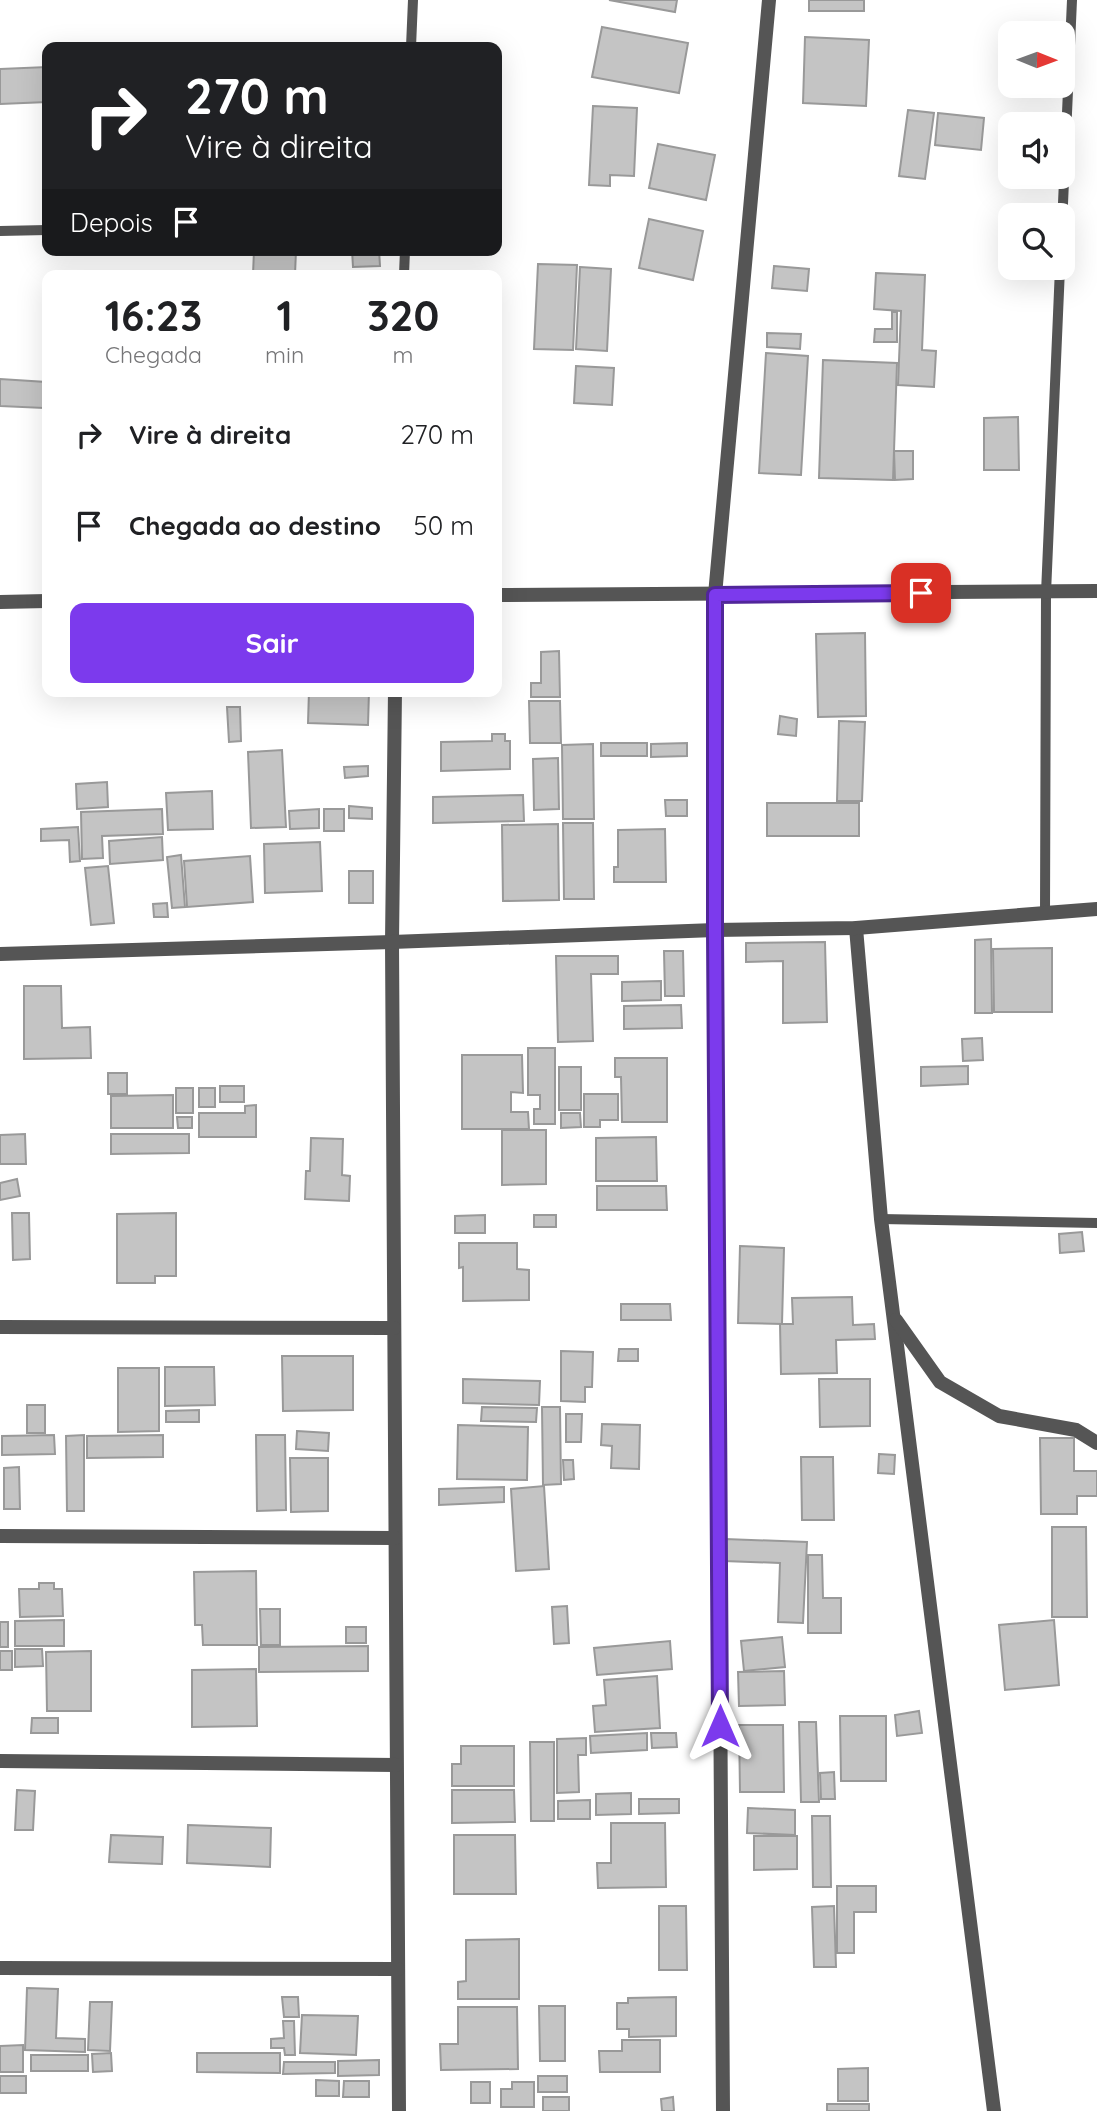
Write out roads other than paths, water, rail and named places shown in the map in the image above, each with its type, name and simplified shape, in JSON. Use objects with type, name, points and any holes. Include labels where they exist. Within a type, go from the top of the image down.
[{"type":"street","points":[[723,2111],[715,595],[769,0]]},
{"type":"street","points":[[502,595],[1097,591]]},
{"type":"street","points":[[0,602],[42,601]]},
{"type":"street","points":[[395,697],[391,942],[399,2111]]},
{"type":"street","points":[[0,954],[715,930],[856,928],[1097,909]]},
{"type":"street","points":[[856,928],[881,1219],[994,2111]]},
{"type":"street","points":[[894,1317],[940,1382],[999,1416],[1076,1430],[1097,1443]]},
{"type":"street","points":[[0,1327],[394,1328]]},
{"type":"street","points":[[0,1536],[395,1538]]},
{"type":"street","points":[[0,1761],[397,1765]]},
{"type":"street","points":[[0,1968],[398,1969]]},
{"type":"lane","points":[[411,42],[413,0]]},
{"type":"lane","points":[[1063,203],[1072,0]]},
{"type":"lane","points":[[0,232],[42,230]]},
{"type":"lane","points":[[1045,913],[1046,593],[1059,280]]},
{"type":"lane","points":[[881,1219],[1097,1223]]}]
